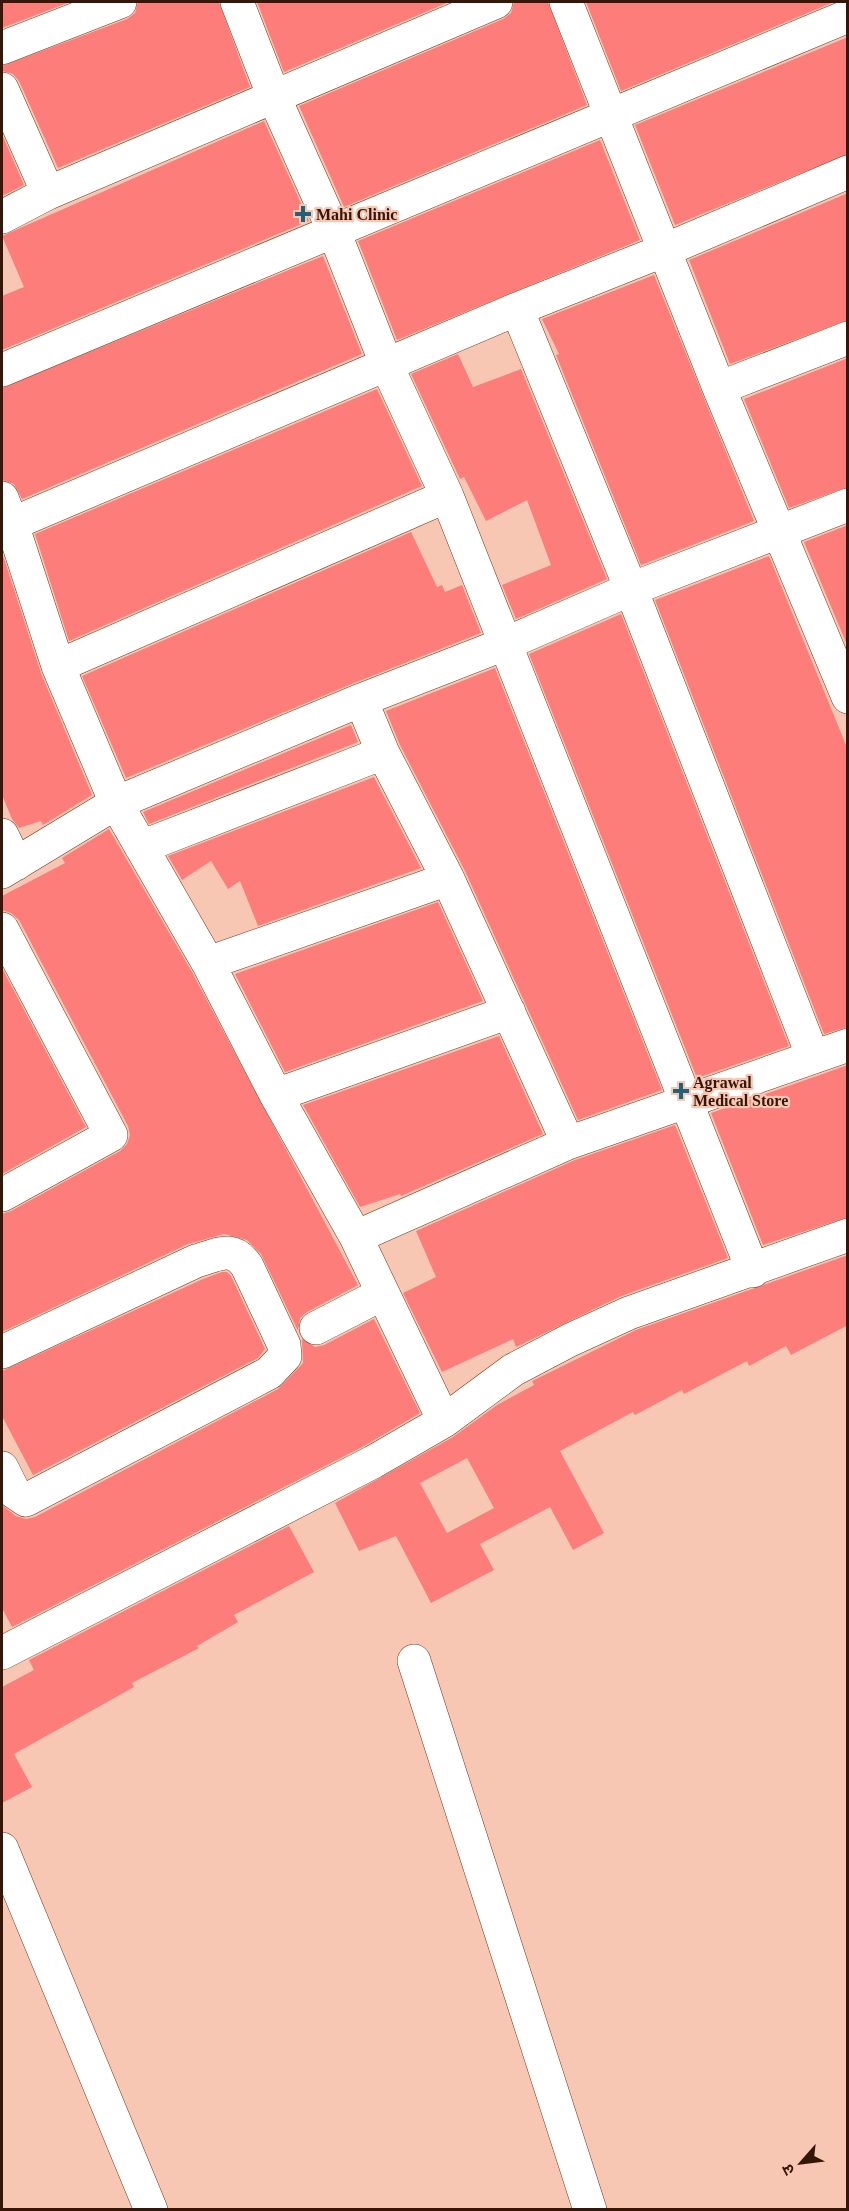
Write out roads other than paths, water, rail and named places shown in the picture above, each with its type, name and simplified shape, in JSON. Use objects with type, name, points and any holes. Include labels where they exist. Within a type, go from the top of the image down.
[{"type":"street","points":[[237,2],[274,97],[333,229],[387,366],[447,496],[753,1271]]},
{"type":"street","points":[[2,217],[48,193],[496,2]]},
{"type":"street","points":[[566,2],[719,388],[846,686]]},
{"type":"street","points":[[2,48],[113,3]]},
{"type":"street","points":[[2,370],[333,229],[848,16]]},
{"type":"street","points":[[2,89],[48,193]]},
{"type":"street","points":[[444,1421],[356,1237],[276,1095],[208,963],[116,803],[58,666],[5,517],[387,366],[517,309],[665,250],[848,172]]},
{"type":"street","points":[[517,309],[631,589],[813,1057]]},
{"type":"street","points":[[719,388],[848,338]]},
{"type":"street","points":[[58,666],[447,496]]},
{"type":"street","points":[[2,835],[9,868],[116,803],[361,700],[507,644],[631,589],[848,505]]},
{"type":"street","points":[[361,700],[383,753],[448,879],[568,1143]]},
{"type":"street","points":[[141,847],[383,753]]},
{"type":"street","points":[[208,963],[448,879]]},
{"type":"street","points":[[2,929],[111,1135],[2,1195]]},
{"type":"street","points":[[276,1095],[509,1012]]},
{"type":"street","points":[[356,1237],[568,1143],[848,1045]]},
{"type":"street","points":[[2,1653],[373,1462],[444,1421],[513,1370],[570,1340],[629,1313],[848,1236]]},
{"type":"street","points":[[2,1352],[196,1261],[230,1252],[239,1255],[247,1266],[284,1345],[285,1356],[269,1373],[26,1500],[14,1492],[2,1468]]},
{"type":"street","points":[[316,1328],[382,1294]]},
{"type":"street","points":[[414,1661],[590,2210]]},
{"type":"street","points":[[2,1849],[151,2210]]},
{"type":"place","name":"Mahi Clinic","points":[[303,214]]},
{"type":"place","name":"Agrawal Medical Store","points":[[681,1091]]}]
